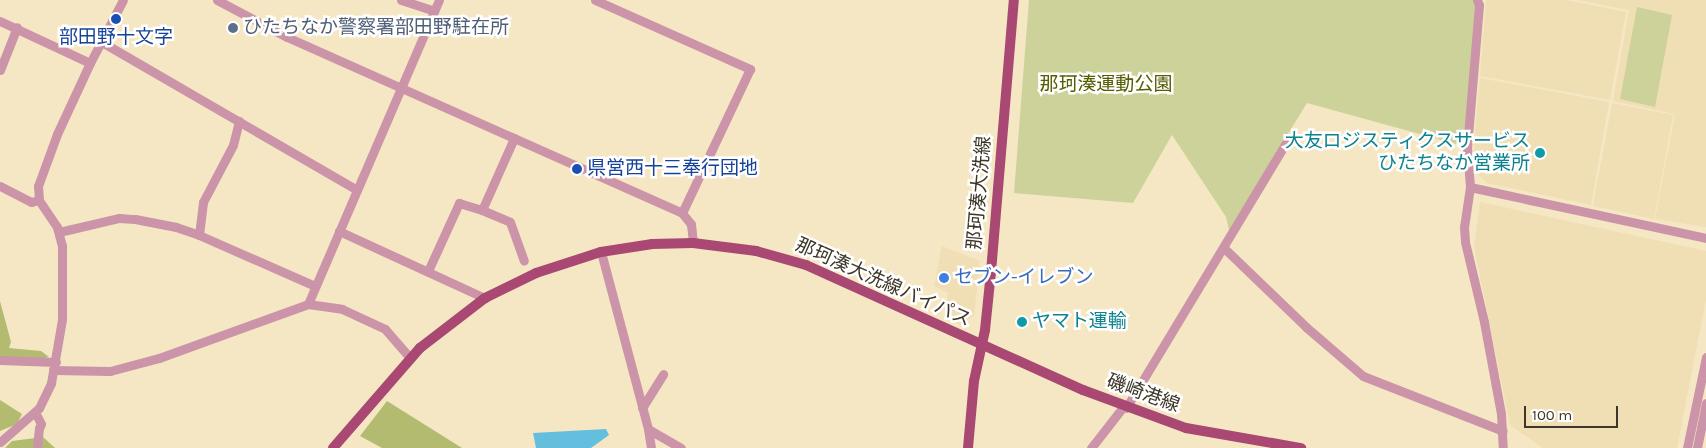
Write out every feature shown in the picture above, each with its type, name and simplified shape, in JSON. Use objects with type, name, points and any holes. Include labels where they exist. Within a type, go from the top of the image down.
[{"type":"main road","name":"那珂湊大洗線","points":[[968,448],[974,381],[981,345],[992,262],[1014,0]]},
{"type":"main road","name":"那珂湊大洗線バイパス","points":[[333,448],[410,358],[436,334],[485,298],[536,273],[601,252],[648,245],[693,243],[756,251],[806,264],[981,345]]},
{"type":"main road","name":"磯崎港線","points":[[981,345],[1125,407],[1186,428],[1301,448]]},
{"type":"street","points":[[0,442],[35,412],[48,392],[55,366],[63,304],[62,246],[59,232],[39,200],[38,186],[40,175],[100,41],[123,0]]},
{"type":"street","points":[[217,0],[287,37],[682,213],[692,224],[693,243]]},
{"type":"street","points":[[401,0],[434,11]]},
{"type":"street","points":[[308,304],[439,0]]},
{"type":"street","points":[[596,0],[750,69],[682,213]]},
{"type":"street","points":[[1477,0],[1479,5],[1467,147],[1470,187],[1464,227],[1465,242],[1484,322],[1503,431],[1503,448]]},
{"type":"street","points":[[0,21],[17,27],[90,63]]},
{"type":"street","points":[[0,70],[17,27]]},
{"type":"street","points":[[100,41],[358,190]]},
{"type":"street","points":[[199,235],[203,202],[233,145],[239,121]]},
{"type":"street","points":[[482,210],[514,138]]},
{"type":"street","points":[[1091,448],[1125,407],[1224,248],[1289,138]]},
{"type":"street","points":[[0,186],[32,202],[39,200]]},
{"type":"street","points":[[1470,187],[1706,238]]},
{"type":"street","points":[[428,271],[459,203],[510,222],[524,261]]},
{"type":"street","points":[[59,232],[119,218],[136,219],[176,227],[199,235],[315,286]]},
{"type":"street","points":[[339,231],[485,298]]},
{"type":"street","points":[[1224,248],[1312,332],[1363,376],[1503,431]]},
{"type":"street","points":[[601,252],[648,430],[651,448]]},
{"type":"street","points":[[0,360],[110,371],[159,358],[308,304],[342,308],[385,329],[410,358]]},
{"type":"street","points":[[1687,448],[1706,357]]},
{"type":"street","points":[[642,408],[663,374]]},
{"type":"street","points":[[1696,448],[1706,403]]},
{"type":"street","points":[[35,412],[41,424],[37,448]]},
{"type":"street","points":[[648,430],[676,446]]},
{"type":"shaded area","points":[[1486,0],[1566,0],[1626,12],[1610,100],[1480,76]]},
{"type":"shaded area","points":[[1578,0],[1706,0],[1706,227],[1655,219],[1675,114],[1613,101],[1629,10]]},
{"type":"shaded area","points":[[1480,78],[1609,102],[1591,205],[1487,183],[1476,173],[1474,142]]},
{"type":"shaded area","points":[[1612,103],[1673,115],[1654,219],[1593,206]]},
{"type":"shaded area","points":[[1480,202],[1706,251],[1706,299],[1677,448],[1543,448],[1510,425],[1474,246]]},
{"type":"shaded area","points":[[942,246],[980,261],[974,316],[960,325],[945,317],[948,293],[934,286]]},
{"type":"green space","name":"那珂湊運動公園","points":[[1029,0],[1477,0],[1467,147],[1307,103],[1229,230],[1226,217],[1172,135],[1133,203],[1014,193]]},
{"type":"green space","points":[[1637,7],[1672,15],[1655,107],[1620,99]]},
{"type":"green space","points":[[0,301],[11,342],[9,348],[41,351],[49,357],[40,359],[0,358]]},
{"type":"green space","points":[[0,400],[22,414],[17,424],[0,431]]},
{"type":"green space","points":[[387,401],[462,448],[382,448],[360,436]]},
{"type":"green space","points":[[43,437],[55,448],[5,448],[12,441]]},
{"type":"water","points":[[606,429],[609,435],[591,448],[536,448],[533,433]]},
{"type":"place","name":"部田野十文字","points":[[116,19]]},
{"type":"place","name":"ひたちなか警察署部田野駐在所","points":[[233,28]]},
{"type":"place","name":"大友ロジスティクスサービス ひたちなか営業所","points":[[1540,153]]},
{"type":"place","name":"県営西十三奉行団地","points":[[577,169]]},
{"type":"place","name":"セブン-イレブン","points":[[944,278]]},
{"type":"place","name":"ヤマト運輸","points":[[1022,322]]}]
